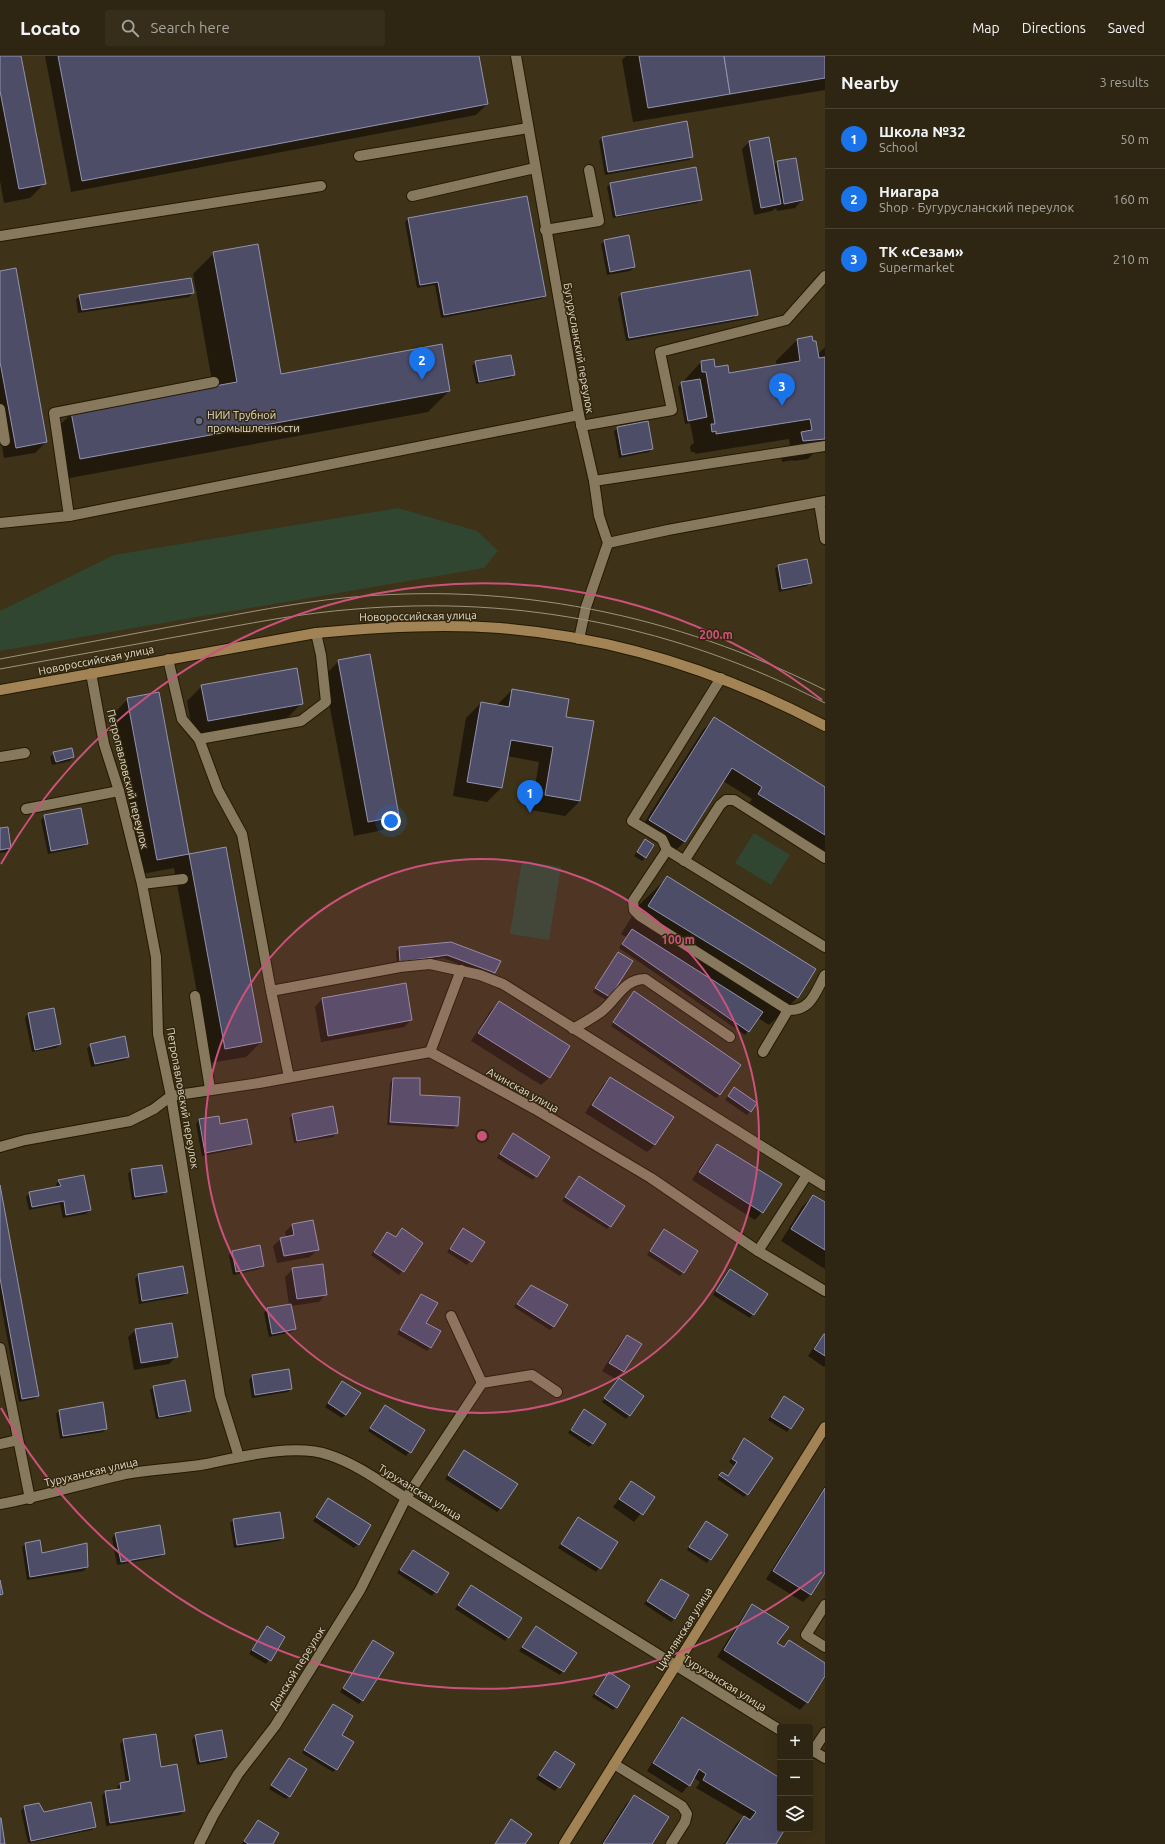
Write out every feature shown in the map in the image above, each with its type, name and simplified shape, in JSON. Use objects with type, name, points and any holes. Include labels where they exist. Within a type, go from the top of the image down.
[{"type":"main road","name":"Новороссийская улица","points":[[0,690],[316,633],[366,628],[456,626],[507,628],[579,639],[670,661],[721,678],[777,702],[825,726]]},
{"type":"main road","name":"Цимлянская улица","points":[[564,1844],[825,1427]]},
{"type":"street","name":"Бугурусланский переулок","points":[[516,56],[545,230],[581,426],[594,481],[599,516],[608,543]]},
{"type":"street","points":[[359,156],[528,128]]},
{"type":"street","points":[[412,196],[535,168]]},
{"type":"street","points":[[545,230],[599,222],[589,170]]},
{"type":"street","points":[[0,236],[321,186]]},
{"type":"street","points":[[581,426],[672,410],[660,352],[786,320],[825,276]]},
{"type":"street","points":[[69,516],[54,413],[214,382]]},
{"type":"street","points":[[0,409],[5,441]]},
{"type":"street","points":[[0,523],[69,516],[579,415]]},
{"type":"street","points":[[594,481],[825,446]]},
{"type":"street","points":[[579,639],[586,607],[608,543],[668,530],[822,502],[825,539]]},
{"type":"street","points":[[200,739],[301,721],[326,702],[321,655],[316,633]]},
{"type":"street","points":[[168,659],[182,719],[200,739],[218,790],[242,834],[271,991],[289,1077]]},
{"type":"street","name":"Петропавловский переулок","points":[[91,673],[104,744],[119,791],[142,884],[156,957],[158,1034],[171,1096],[220,1396],[239,1457]]},
{"type":"street","points":[[721,678],[632,821],[662,839],[667,850],[825,947]]},
{"type":"street","points":[[0,758],[25,752]]},
{"type":"street","points":[[26,808],[119,791]]},
{"type":"street","points":[[684,861],[720,805],[726,800],[734,800],[825,858]]},
{"type":"street","points":[[667,850],[633,901],[634,910],[640,916],[788,1010],[799,1010],[807,1004],[825,975]]},
{"type":"street","points":[[142,884],[183,879]]},
{"type":"street","points":[[271,991],[400,967],[430,964],[461,970],[503,984],[825,1186]]},
{"type":"street","points":[[0,1148],[25,1140],[130,1121],[154,1109],[171,1096],[430,1052],[461,970]]},
{"type":"street","points":[[573,1029],[603,1011],[628,984],[637,979],[645,979],[730,1037]]},
{"type":"street","points":[[195,996],[210,1089]]},
{"type":"street","points":[[763,1052],[788,1010]]},
{"type":"street","name":"Ачинская улица","points":[[430,1052],[535,1110],[651,1178],[758,1251],[825,1291]]},
{"type":"street","points":[[758,1251],[807,1175]]},
{"type":"street","points":[[451,1316],[482,1383],[532,1375],[557,1392]]},
{"type":"street","points":[[0,1348],[30,1499]]},
{"type":"street","name":"Донской переулок","points":[[199,1844],[213,1816],[238,1774],[275,1726],[360,1590],[406,1498],[482,1383]]},
{"type":"street","points":[[0,1444],[18,1440]]},
{"type":"street","name":"Туруханская улица","points":[[0,1504],[30,1499],[123,1475],[205,1464],[239,1457],[297,1450],[328,1454],[354,1466],[777,1728]]},
{"type":"street","points":[[825,1605],[806,1635],[825,1647]]},
{"type":"street","points":[[813,1749],[825,1733]]},
{"type":"street","points":[[813,1751],[825,1758]]},
{"type":"street","points":[[614,1764],[682,1806],[687,1814],[685,1822],[671,1844]]},
{"type":"green space","points":[[398,508],[477,531],[498,551],[484,568],[0,651],[0,611],[114,555]]},
{"type":"green space","points":[[754,833],[790,855],[771,885],[735,863]]},
{"type":"green space","points":[[522,861],[561,867],[549,940],[510,934]]},
{"type":"building","points":[[0,56],[21,56],[46,184],[19,189],[0,91]]},
{"type":"building","points":[[58,56],[479,56],[488,104],[82,181]]},
{"type":"building","points":[[639,56],[724,56],[730,94],[648,108]]},
{"type":"building","points":[[724,56],[825,56],[825,78],[730,94]]},
{"type":"building","points":[[687,121],[693,157],[608,172],[602,137]]},
{"type":"building","points":[[769,137],[781,204],[761,208],[749,141]]},
{"type":"building","points":[[796,158],[803,200],[784,204],[777,161]]},
{"type":"building","points":[[696,167],[702,200],[616,216],[610,183]]},
{"type":"building","points":[[527,196],[546,296],[444,315],[438,282],[420,285],[408,218]]},
{"type":"building","points":[[629,235],[635,267],[610,272],[604,240]]},
{"type":"building","points":[[258,244],[281,374],[442,344],[450,391],[80,459],[71,412],[237,382],[213,252]]},
{"type":"building","points":[[16,268],[47,442],[16,448],[0,362],[0,271]]},
{"type":"building","points":[[750,270],[758,315],[629,338],[621,293]]},
{"type":"building","points":[[191,278],[194,293],[82,310],[79,295]]},
{"type":"building","points":[[812,336],[813,341],[816,341],[819,358],[825,357],[825,439],[803,441],[801,432],[812,430],[810,419],[716,434],[716,431],[712,432],[711,424],[715,424],[706,372],[702,372],[701,361],[714,359],[715,367],[728,365],[729,373],[800,361],[797,339]]},
{"type":"building","points":[[511,355],[515,375],[479,382],[475,361]]},
{"type":"building","points":[[700,379],[707,417],[688,421],[681,382]]},
{"type":"building","points":[[648,421],[653,449],[622,455],[617,427]]},
{"type":"building","points":[[807,559],[812,583],[782,589],[778,565]]},
{"type":"building","points":[[370,654],[399,816],[368,822],[338,660]]},
{"type":"building","points":[[297,668],[303,704],[208,721],[201,685]]},
{"type":"building","points":[[512,689],[569,699],[566,717],[594,721],[580,801],[545,795],[553,747],[511,740],[502,788],[467,782],[481,702],[509,707]]},
{"type":"building","points":[[159,692],[189,854],[157,860],[127,698]]},
{"type":"building","points":[[714,717],[825,787],[825,835],[758,794],[762,787],[732,768],[685,842],[649,820]]},
{"type":"building","points":[[72,748],[74,757],[56,762],[53,752]]},
{"type":"building","points":[[81,808],[88,844],[51,851],[44,815]]},
{"type":"building","points":[[8,827],[11,848],[0,850],[0,828]]},
{"type":"building","points":[[645,839],[654,845],[646,858],[637,852]]},
{"type":"building","points":[[226,847],[262,1042],[225,1049],[189,854]]},
{"type":"building","points":[[667,876],[816,969],[798,998],[648,906]]},
{"type":"building","points":[[632,929],[763,1012],[749,1032],[622,944]]},
{"type":"building","points":[[451,942],[501,961],[495,973],[447,955],[400,962],[399,947]]},
{"type":"building","points":[[618,952],[633,961],[610,997],[595,988]]},
{"type":"building","points":[[406,983],[412,1020],[328,1036],[322,998]]},
{"type":"building","points":[[634,991],[741,1065],[720,1095],[613,1022]]},
{"type":"building","points":[[499,1001],[570,1046],[550,1078],[478,1033]]},
{"type":"building","points":[[54,1008],[61,1044],[35,1050],[28,1013]]},
{"type":"building","points":[[125,1036],[129,1057],[95,1064],[90,1044]]},
{"type":"building","points":[[610,1077],[674,1117],[655,1145],[592,1105]]},
{"type":"building","points":[[393,1078],[420,1078],[420,1095],[460,1097],[458,1126],[390,1122]]},
{"type":"building","points":[[734,1087],[757,1103],[751,1112],[728,1096]]},
{"type":"building","points":[[333,1106],[338,1133],[297,1141],[292,1114]]},
{"type":"building","points":[[219,1116],[220,1124],[247,1119],[252,1144],[205,1153],[199,1119]]},
{"type":"building","points":[[513,1133],[550,1157],[537,1177],[500,1154]]},
{"type":"building","points":[[717,1144],[782,1184],[763,1213],[699,1172]]},
{"type":"building","points":[[162,1165],[167,1192],[135,1197],[131,1169]]},
{"type":"building","points":[[84,1175],[91,1210],[66,1215],[64,1201],[32,1207],[29,1192],[61,1186],[58,1180]]},
{"type":"building","points":[[579,1176],[625,1206],[611,1227],[565,1197]]},
{"type":"building","points":[[0,1185],[39,1396],[22,1399],[0,1278]]},
{"type":"building","points":[[813,1195],[825,1202],[825,1250],[791,1229]]},
{"type":"building","points":[[313,1220],[319,1250],[284,1256],[280,1238],[294,1235],[292,1224]]},
{"type":"building","points":[[402,1228],[423,1243],[404,1272],[374,1252],[387,1232],[396,1237]]},
{"type":"building","points":[[463,1228],[485,1242],[472,1262],[450,1249]]},
{"type":"building","points":[[664,1229],[698,1251],[684,1273],[650,1251]]},
{"type":"building","points":[[260,1245],[264,1266],[236,1272],[232,1251]]},
{"type":"building","points":[[323,1264],[327,1295],[297,1299],[292,1268]]},
{"type":"building","points":[[183,1266],[188,1293],[142,1301],[138,1274]]},
{"type":"building","points":[[730,1269],[768,1294],[754,1315],[716,1291]]},
{"type":"building","points":[[531,1285],[568,1305],[554,1327],[517,1304]]},
{"type":"building","points":[[421,1294],[438,1303],[426,1323],[441,1331],[431,1348],[400,1330]]},
{"type":"building","points":[[291,1304],[296,1329],[272,1334],[267,1308]]},
{"type":"building","points":[[172,1323],[178,1357],[141,1363],[135,1329]]},
{"type":"building","points":[[825,1334],[825,1356],[814,1349]]},
{"type":"building","points":[[627,1335],[642,1344],[624,1372],[609,1363]]},
{"type":"building","points":[[289,1369],[292,1389],[255,1395],[252,1375]]},
{"type":"building","points":[[619,1378],[644,1396],[630,1416],[604,1398]]},
{"type":"building","points":[[185,1380],[191,1411],[159,1417],[153,1386]]},
{"type":"building","points":[[342,1381],[361,1393],[346,1415],[328,1403]]},
{"type":"building","points":[[784,1396],[804,1409],[791,1429],[771,1417]]},
{"type":"building","points":[[103,1402],[107,1429],[63,1436],[59,1410]]},
{"type":"building","points":[[385,1405],[425,1430],[411,1453],[370,1428]]},
{"type":"building","points":[[584,1409],[606,1424],[593,1444],[571,1430]]},
{"type":"building","points":[[744,1438],[773,1458],[748,1495],[719,1475],[722,1472],[728,1476],[737,1462],[732,1459]]},
{"type":"building","points":[[464,1450],[518,1484],[501,1509],[448,1475]]},
{"type":"building","points":[[631,1481],[655,1497],[643,1515],[619,1499]]},
{"type":"building","points":[[825,1488],[825,1573],[811,1595],[773,1571]]},
{"type":"building","points":[[328,1498],[371,1525],[359,1545],[316,1517]]},
{"type":"building","points":[[280,1512],[284,1538],[237,1545],[233,1519]]},
{"type":"building","points":[[578,1517],[618,1542],[601,1569],[561,1544]]},
{"type":"building","points":[[706,1521],[728,1535],[711,1560],[689,1547]]},
{"type":"building","points":[[160,1525],[165,1554],[121,1562],[115,1533]]},
{"type":"building","points":[[40,1540],[42,1553],[87,1543],[88,1567],[30,1577],[25,1543]]},
{"type":"building","points":[[413,1550],[449,1573],[437,1593],[400,1570]]},
{"type":"building","points":[[661,1579],[689,1595],[675,1619],[647,1601]]},
{"type":"building","points":[[0,1580],[3,1594],[0,1595]]},
{"type":"building","points":[[471,1585],[522,1618],[509,1638],[458,1605]]},
{"type":"building","points":[[752,1604],[789,1627],[777,1643],[784,1647],[789,1640],[825,1663],[825,1676],[808,1703],[724,1650]]},
{"type":"building","points":[[267,1626],[285,1637],[271,1661],[252,1650]]},
{"type":"building","points":[[536,1626],[577,1653],[564,1672],[522,1647]]},
{"type":"building","points":[[373,1640],[394,1653],[363,1701],[343,1688]]},
{"type":"building","points":[[609,1672],[630,1686],[617,1708],[595,1694]]},
{"type":"building","points":[[333,1704],[353,1716],[342,1735],[354,1742],[337,1770],[304,1750]]},
{"type":"building","points":[[682,1717],[777,1776],[777,1832],[783,1832],[776,1844],[726,1844],[744,1816],[750,1820],[756,1812],[703,1780],[706,1774],[699,1769],[690,1786],[653,1763]]},
{"type":"building","points":[[222,1730],[227,1757],[200,1762],[195,1735]]},
{"type":"building","points":[[156,1734],[161,1767],[177,1764],[185,1811],[110,1823],[105,1791],[121,1789],[120,1783],[130,1781],[123,1739]]},
{"type":"building","points":[[555,1751],[575,1764],[560,1788],[539,1775]]},
{"type":"building","points":[[289,1758],[307,1769],[290,1797],[271,1785]]},
{"type":"building","points":[[634,1795],[669,1817],[652,1844],[603,1844]]},
{"type":"building","points":[[91,1802],[96,1827],[31,1841],[24,1806],[39,1803],[44,1812]]},
{"type":"building","points":[[1,1818],[5,1844],[0,1844]]},
{"type":"building","points":[[511,1819],[532,1834],[525,1844],[495,1844]]},
{"type":"building","points":[[258,1820],[279,1833],[273,1844],[248,1844],[244,1841]]},
{"type":"tram line","points":[[0,659],[306,603],[343,598],[406,594],[468,595],[530,600],[591,609],[651,623],[710,641],[768,664],[825,690]]},
{"type":"tram line","points":[[0,669],[315,613],[417,606],[478,607],[538,613],[597,622],[656,636],[713,654],[769,677],[825,703]]},
{"type":"place","name":"Ниагара","points":[[422,380]]},
{"type":"place","name":"ТК «Сезам»","points":[[782,406]]},
{"type":"place","name":"НИИ Трубной промышленности","points":[[199,421]]},
{"type":"place","name":"Школа №32","points":[[530,813]]}]
